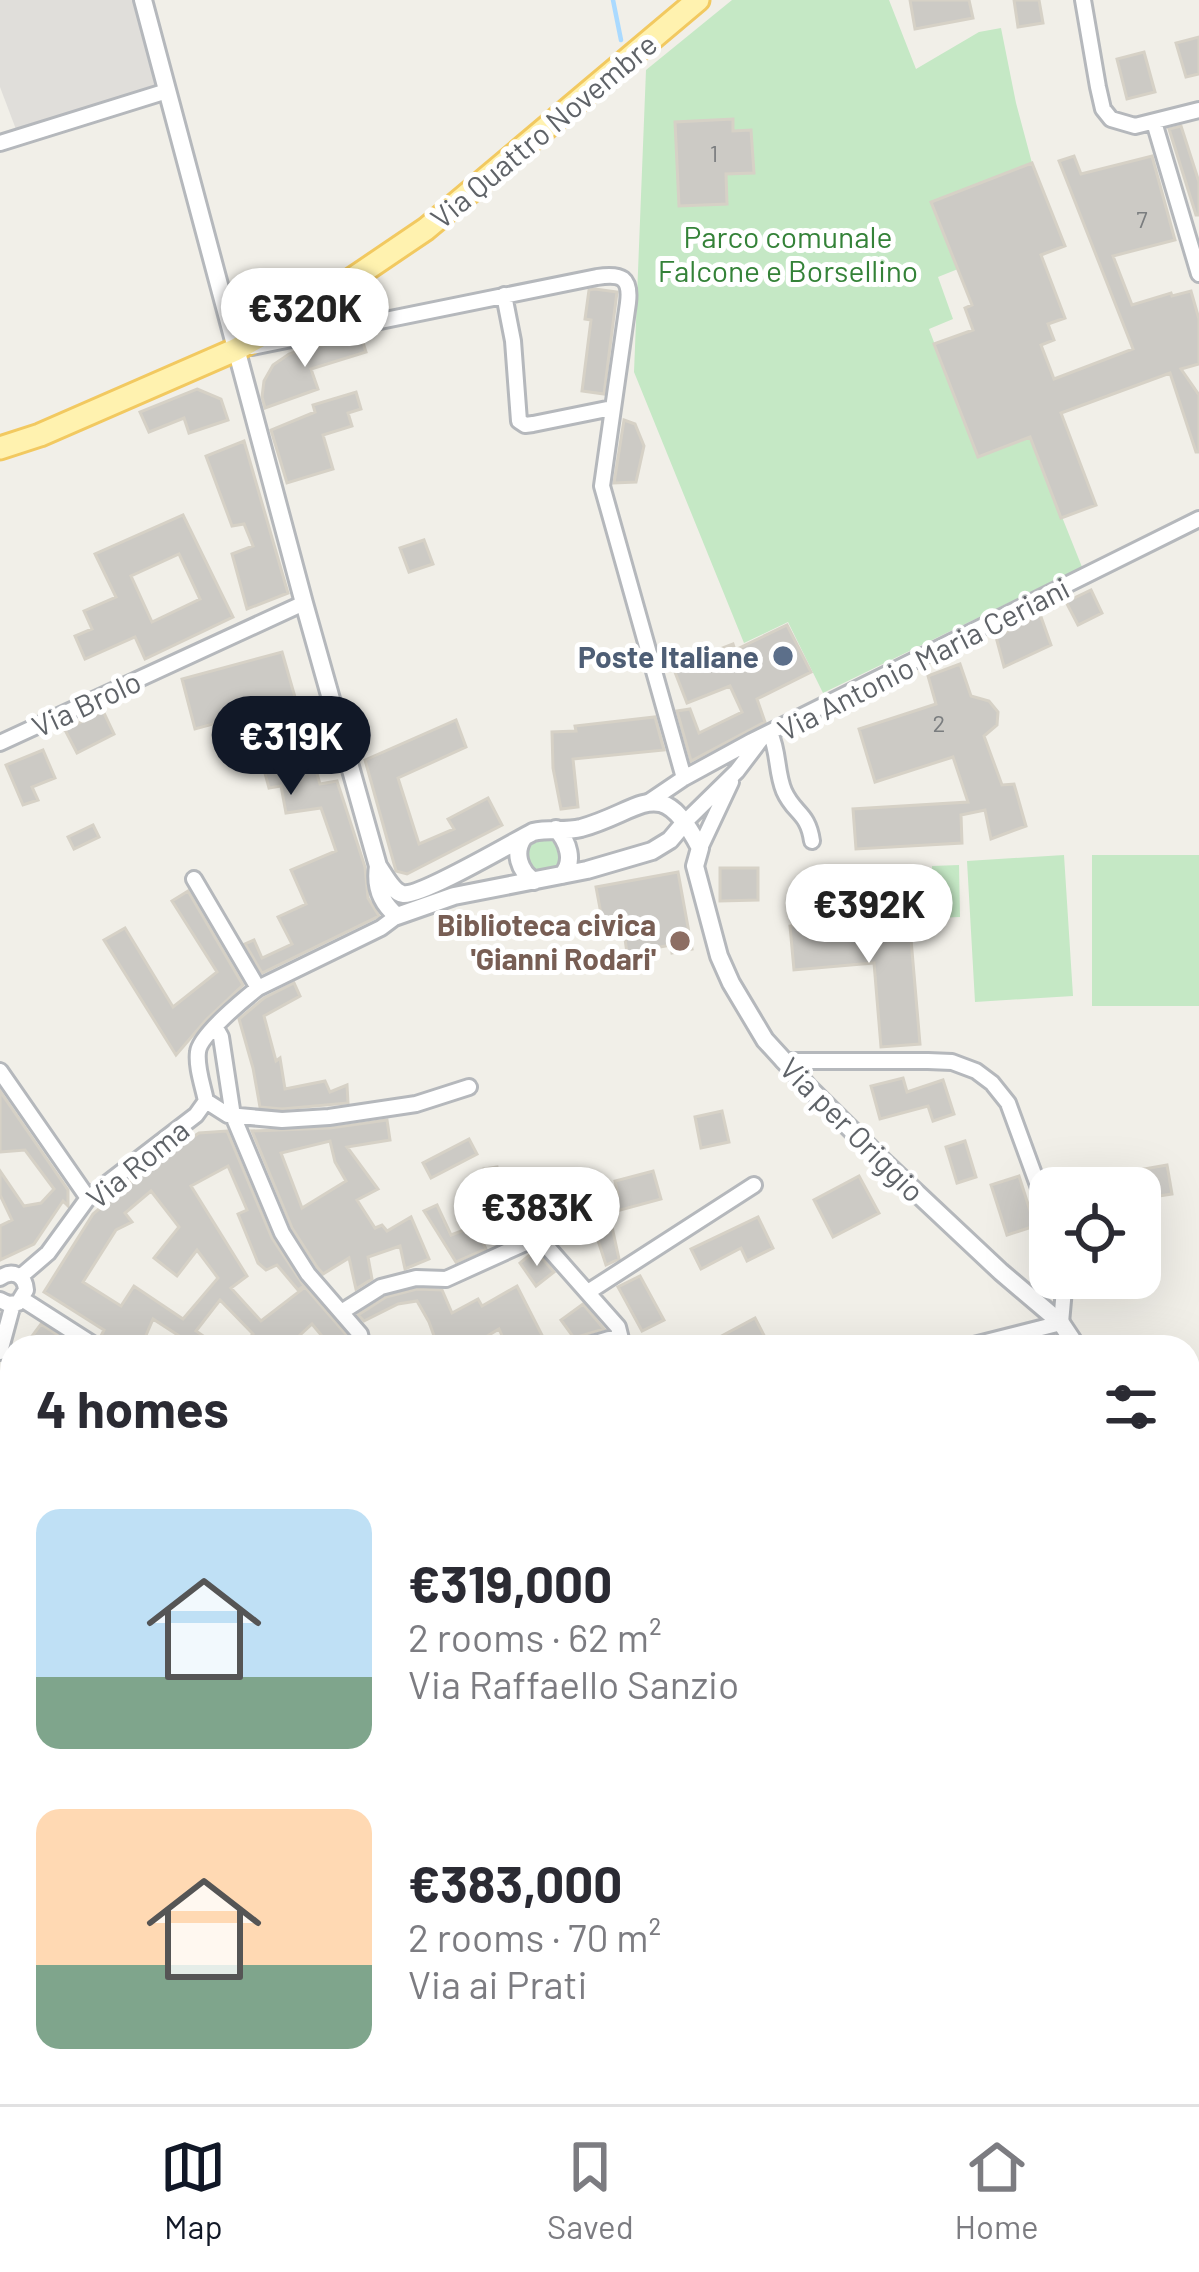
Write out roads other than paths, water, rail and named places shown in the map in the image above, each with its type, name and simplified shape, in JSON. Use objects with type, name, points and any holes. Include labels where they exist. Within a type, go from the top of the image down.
[{"type":"main road","name":"Via Quattro Novembre","points":[[0,448],[235,350],[299,315],[426,229],[698,0]]},
{"type":"street","points":[[142,0],[378,866],[401,894],[421,890],[524,836],[543,829],[577,830],[650,801],[665,803],[686,821]]},
{"type":"street","points":[[1083,0],[1103,109],[1111,119],[1135,126],[1199,110]]},
{"type":"street","points":[[0,143],[167,91]]},
{"type":"street","points":[[1154,122],[1199,274]]},
{"type":"street","points":[[235,350],[597,277],[627,281],[630,288],[603,495],[685,778]]},
{"type":"street","points":[[504,295],[519,421],[533,424],[612,408]]},
{"type":"street","points":[[299,315],[310,337]]},
{"type":"street","name":"Via Antonio Maria Ceriani","points":[[650,801],[766,736],[1199,519]]},
{"type":"street","name":"Via Brolo","points":[[0,743],[304,603]]},
{"type":"street","points":[[652,851],[670,840],[766,736],[775,743],[783,789],[806,817],[812,842]]},
{"type":"street","points":[[469,1087],[416,1103],[329,1117],[270,1120],[233,1116],[206,1101],[198,1050],[258,988],[397,916],[454,896],[652,851],[698,857],[737,771]]},
{"type":"street","name":"Via per Origgio","points":[[686,821],[725,970],[765,1040],[886,1164],[1069,1335]]},
{"type":"street","points":[[556,829],[569,857],[562,875]]},
{"type":"street","points":[[524,836],[519,860],[526,876],[534,880]]},
{"type":"street","points":[[378,866],[382,898],[397,916]]},
{"type":"street","points":[[194,880],[258,988]]},
{"type":"street","points":[[397,916],[421,890]]},
{"type":"street","points":[[215,1028],[221,1037],[233,1116],[282,1233],[308,1274],[360,1335]]},
{"type":"street","points":[[783,1061],[940,1061],[976,1071],[1008,1103],[1031,1167]]},
{"type":"street","points":[[0,1071],[88,1198]]},
{"type":"street","name":"Via Roma","points":[[20,1276],[48,1253],[88,1198],[196,1115],[206,1101]]},
{"type":"street","points":[[588,1292],[754,1185]]},
{"type":"street","points":[[343,1311],[381,1287],[416,1278],[446,1279],[532,1240],[549,1249],[624,1335]]},
{"type":"street","points":[[0,1278],[10,1273],[26,1285],[12,1301],[4,1335]]},
{"type":"street","points":[[1014,1335],[1061,1323],[1063,1299]]},
{"type":"street","points":[[12,1301],[75,1335]]},
{"type":"waterway","points":[[613,0],[621,40]]},
{"type":"place","name":"Poste Italiane","points":[[783,656]]},
{"type":"place","name":"Biblioteca civica 'Gianni Rodari'","points":[[680,941]]},
{"type":"park label","name":"Parco comunale Falcone e Borsellino","points":[[788,253]]}]
